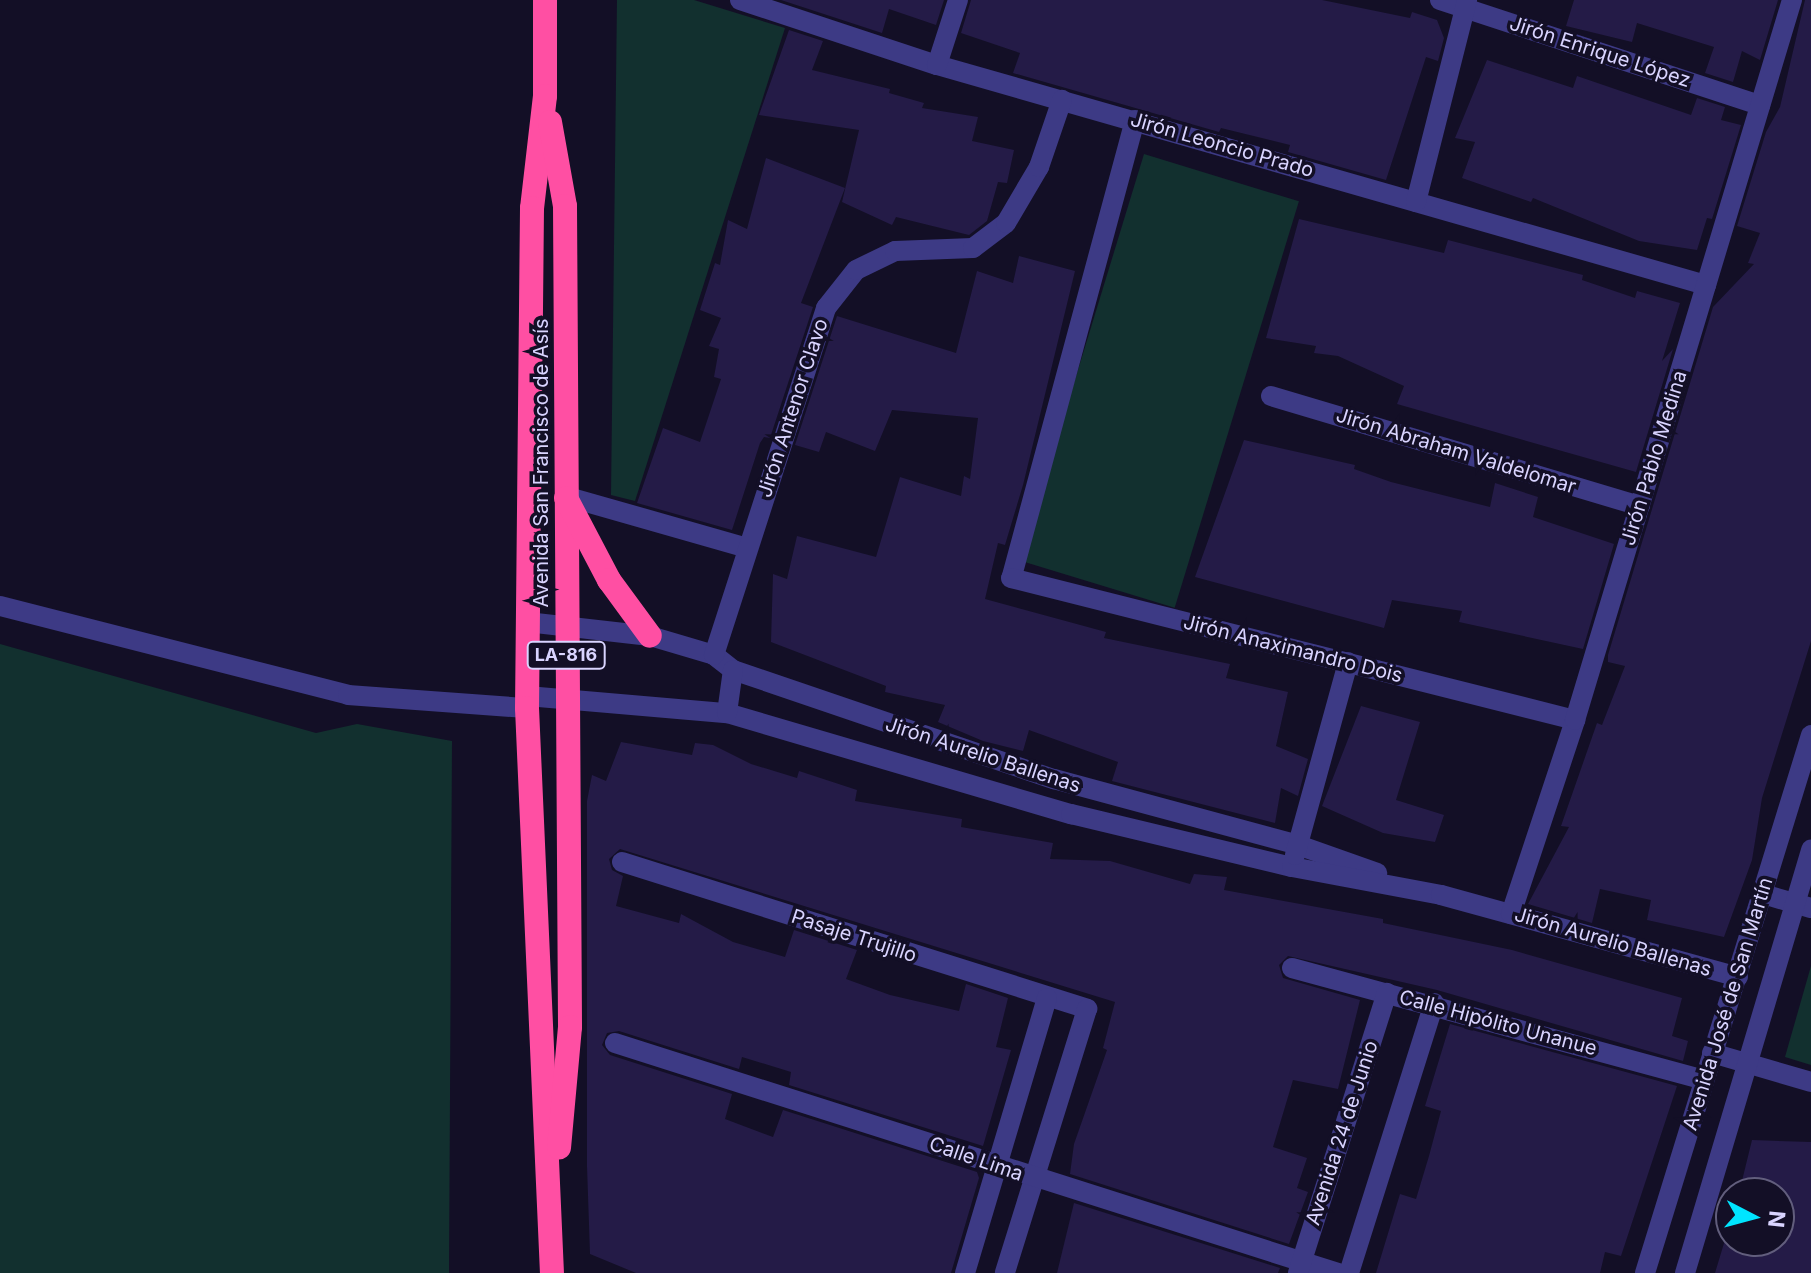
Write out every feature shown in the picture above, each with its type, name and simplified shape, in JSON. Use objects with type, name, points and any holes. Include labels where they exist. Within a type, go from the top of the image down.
[{"type":"highway","name":"Avenida San Francisco de Asís","points":[[545,0],[545,96],[532,208],[527,702],[538,1030],[552,1215],[552,1273]]},
{"type":"highway","name":"Avenida San Francisco de Asís","points":[[545,96],[565,206],[565,624],[570,1027],[552,1215]]},
{"type":"highway","points":[[565,496],[609,580],[650,636]]},
{"type":"street","name":"Jirón Leoncio Prado","points":[[740,0],[937,65],[1706,285]]},
{"type":"street","points":[[937,65],[958,0]]},
{"type":"street","name":"Jirón Enrique López","points":[[1440,0],[1466,4],[1760,105]]},
{"type":"street","name":"Jirón Pablo Medina","points":[[1511,914],[1575,720],[1792,0]]},
{"type":"street","points":[[1416,202],[1466,4]]},
{"type":"street","name":"Jirón Antenor Clavo","points":[[714,655],[826,308],[856,270],[895,251],[973,248],[1006,223],[1039,167],[1062,100]]},
{"type":"street","name":"Jirón Anaximandro Dois","points":[[1135,120],[1011,578],[1575,720]]},
{"type":"street","name":"Jirón Abraham Valdelomar","points":[[1271,396],[1640,506]]},
{"type":"street","points":[[565,496],[748,548]]},
{"type":"street","name":"Jirón Aurelio Ballenas","points":[[0,606],[348,695],[527,702],[566,698],[727,713],[1071,814],[1292,867],[1441,895]]},
{"type":"street","name":"Jirón Aurelio Ballenas","points":[[527,622],[650,636],[714,655],[733,670],[1054,779],[1298,845],[1441,895],[1738,977]]},
{"type":"street","points":[[1292,867],[1348,662]]},
{"type":"street","points":[[727,713],[733,670]]},
{"type":"street","name":"Avenida José de San Martín","points":[[1645,1273],[1811,735]]},
{"type":"street","name":"Avenida José de San Martín","points":[[1685,1273],[1749,1064],[1803,905],[1811,849]]},
{"type":"street","name":"Pasaje Trujillo","points":[[622,862],[1087,1009],[1036,1179]]},
{"type":"street","points":[[1763,894],[1803,905]]},
{"type":"street","name":"Calle Hipólito Unanue","points":[[1292,968],[1434,1003],[1704,1080]]},
{"type":"street","name":"Avenida 24 de Junio","points":[[1299,1268],[1387,993]]},
{"type":"street","points":[[965,1273],[1047,998]]},
{"type":"street","points":[[1349,1273],[1434,1003]]},
{"type":"street","name":"Calle Lima","points":[[615,1043],[998,1165],[1299,1268],[1338,1273]]},
{"type":"street","points":[[1712,1053],[1811,1082]]},
{"type":"street","points":[[1005,1273],[1036,1179]]},
{"type":"green space","points":[[617,0],[694,0],[785,28],[635,501],[611,495]]},
{"type":"green space","points":[[1144,154],[1299,201],[1175,608],[1020,560]]},
{"type":"green space","points":[[0,644],[316,733],[357,724],[452,741],[449,1273],[0,1273]]},
{"type":"green space","points":[[1811,966],[1811,1065],[1785,1057]]},
{"type":"building","points":[[781,0],[944,0],[936,25],[889,9],[882,33]]},
{"type":"building","points":[[971,0],[1322,0],[1410,18],[1412,12],[1437,20],[1444,38],[1438,61],[1426,57],[1386,180],[1288,152],[1290,145],[1221,128],[1219,132],[1013,73],[1020,53],[961,33]]},
{"type":"building","points":[[1574,0],[1778,0],[1760,60],[1742,51],[1733,82],[1705,73],[1714,47],[1637,23],[1632,42],[1566,26]]},
{"type":"building","points":[[1805,0],[1811,0],[1811,641],[1762,798],[1752,860],[1724,937],[1647,920],[1651,900],[1600,889],[1592,923],[1528,904],[1569,827],[1561,826],[1597,723],[1602,725],[1625,666],[1608,662],[1608,655],[1713,307],[1754,264],[1748,263],[1760,233],[1737,226],[1766,132],[1780,107]]},
{"type":"building","points":[[789,30],[823,41],[812,70],[890,89],[889,93],[924,103],[922,108],[978,117],[972,141],[1014,150],[1007,183],[998,182],[987,221],[969,235],[896,217],[892,225],[842,202],[859,130],[759,115]]},
{"type":"building","points":[[1487,60],[1573,88],[1577,76],[1691,115],[1697,98],[1725,107],[1721,120],[1741,125],[1712,219],[1707,218],[1697,250],[1639,241],[1533,198],[1531,202],[1462,178],[1475,142],[1455,138]]},
{"type":"building","points":[[766,158],[845,188],[801,303],[813,307],[770,438],[764,437],[760,443],[732,530],[637,503],[663,428],[700,442],[721,379],[714,377],[719,349],[709,346],[721,318],[700,310],[715,263],[720,265],[728,220],[747,229]]},
{"type":"building","points":[[1299,219],[1444,253],[1448,240],[1583,275],[1582,280],[1635,298],[1637,291],[1680,303],[1662,361],[1673,349],[1636,472],[1397,404],[1404,386],[1338,356],[1314,353],[1316,346],[1266,338]]},
{"type":"building","points":[[1019,256],[1075,271],[1023,485],[1005,545],[998,543],[985,599],[1106,632],[1104,638],[1230,664],[1226,678],[1288,692],[1276,746],[1308,759],[1298,796],[1281,788],[1275,823],[1112,781],[1118,762],[1029,730],[1023,751],[983,741],[938,722],[945,705],[885,692],[886,686],[771,642],[773,574],[787,579],[797,536],[876,557],[900,477],[961,496],[964,476],[970,479],[978,418],[892,410],[875,451],[826,432],[819,452],[795,445],[837,316],[956,353],[977,271],[1013,283]]},
{"type":"building","points":[[1244,440],[1355,465],[1354,469],[1391,482],[1490,507],[1495,483],[1538,497],[1533,517],[1614,544],[1583,649],[1459,622],[1462,611],[1392,600],[1384,628],[1195,577]]},
{"type":"building","points":[[1361,706],[1420,722],[1396,800],[1444,815],[1435,842],[1383,833],[1322,806]]},
{"type":"building","points":[[621,742],[692,755],[695,743],[713,745],[751,764],[797,778],[799,771],[857,790],[855,801],[962,819],[961,827],[1053,843],[1050,859],[1110,861],[1190,884],[1194,874],[1227,877],[1224,890],[1383,919],[1383,923],[1512,950],[1682,998],[1672,1036],[1688,1041],[1683,1061],[1437,990],[1288,956],[1279,965],[1283,978],[1360,1000],[1338,1089],[1293,1080],[1273,1147],[1307,1158],[1297,1188],[1308,1192],[1289,1244],[1070,1174],[1074,1144],[1107,1050],[1103,1048],[1115,1002],[620,849],[609,859],[612,870],[623,876],[616,906],[679,923],[681,914],[733,942],[785,957],[794,930],[857,950],[846,979],[890,995],[959,1011],[966,984],[1008,998],[996,1047],[1011,1050],[983,1146],[789,1085],[791,1072],[742,1057],[739,1069],[619,1031],[607,1033],[602,1045],[610,1055],[732,1094],[725,1119],[773,1137],[783,1110],[977,1172],[979,1178],[951,1273],[636,1273],[590,1254],[587,1166],[587,801],[592,775],[606,781]]},
{"type":"building","points":[[1450,1024],[1677,1086],[1621,1256],[1605,1252],[1600,1273],[1376,1273],[1400,1194],[1416,1199],[1429,1156],[1441,1111],[1425,1106]]},
{"type":"building","points":[[1752,1140],[1811,1142],[1811,1273],[1715,1273],[1720,1257],[1795,1257],[1795,1177],[1743,1177]]},
{"type":"building","points":[[1074,1203],[1280,1268],[1278,1273],[1057,1273]]}]
